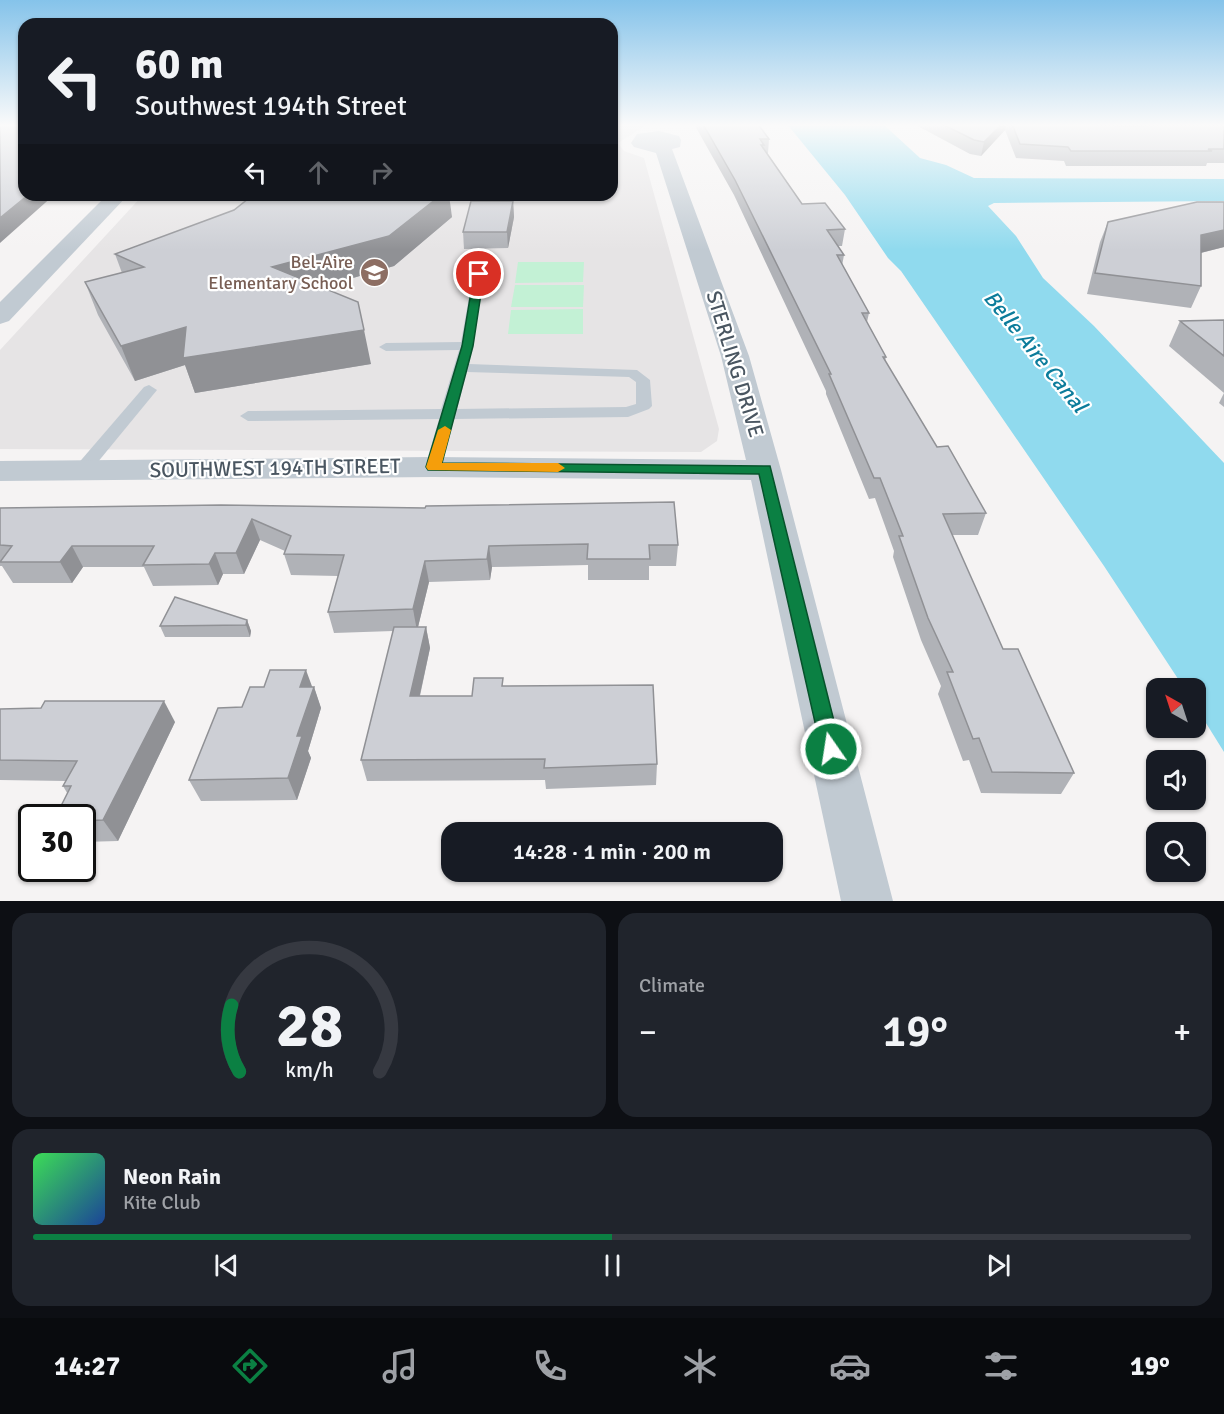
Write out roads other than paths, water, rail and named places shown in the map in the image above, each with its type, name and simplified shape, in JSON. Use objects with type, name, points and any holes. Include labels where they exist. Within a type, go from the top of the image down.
[{"type":"street","name":"STERLING DRIVE","points":[[670,166],[732,346],[765,470],[867,901]]},
{"type":"street","points":[[0,316],[112,201]]},
{"type":"street","name":"SOUTHWEST 194TH STREET","points":[[0,471],[433,467],[765,470]]},
{"type":"lane","points":[[433,467],[462,368],[479,274]]},
{"type":"lane","points":[[387,346],[467,346]]},
{"type":"lane","points":[[248,416],[628,412],[644,406],[644,380],[632,372],[462,368]]},
{"type":"lane","points":[[82,470],[149,390]]},
{"type":"water","name":"Belle Aire Canal","points":[[821,166],[948,166],[974,178],[1224,179],[1224,201],[994,203],[988,206],[1016,236],[1043,278],[1094,326],[1224,463],[1224,752],[1206,723],[1206,678],[1177,678],[1104,566],[901,271],[888,258],[845,195]]},
{"type":"place","name":"Bel-Aire Elementary School","points":[[374,272]]}]
